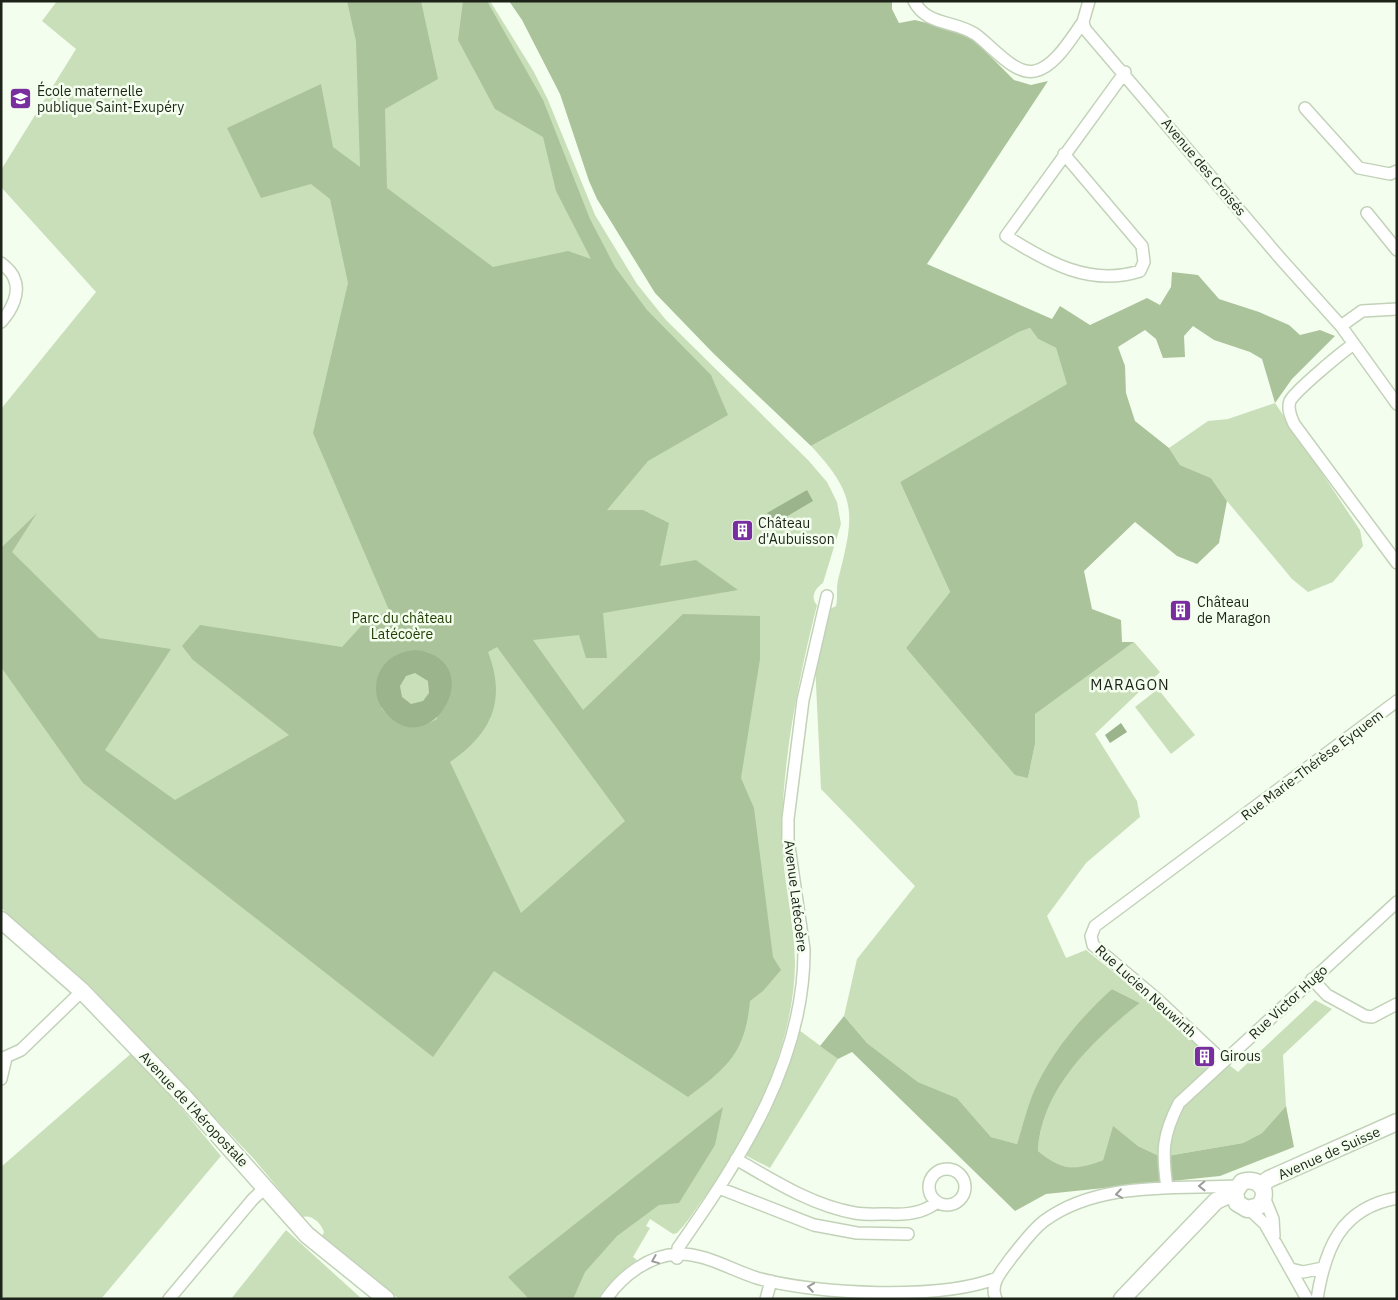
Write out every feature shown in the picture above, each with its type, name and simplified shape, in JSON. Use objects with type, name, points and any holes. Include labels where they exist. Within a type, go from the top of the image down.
[{"type":"street","points":[[914,1],[920,13],[932,20],[964,28],[983,40],[1018,70],[1035,71],[1051,62],[1083,22],[1088,1]]},
{"type":"street","name":"Avenue des Croisés","points":[[1083,22],[1085,28],[1125,72],[1280,258],[1341,326]]},
{"type":"street","points":[[1064,154],[1142,246],[1144,262],[1140,271],[1121,277],[1078,273],[1038,257],[1006,236],[1064,154],[1125,72]]},
{"type":"street","points":[[1305,108],[1359,168],[1390,174],[1397,171]]},
{"type":"street","points":[[1368,214],[1397,250]]},
{"type":"street","points":[[1,263],[13,275],[16,287],[11,308],[1,322]]},
{"type":"street","points":[[1397,309],[1362,311],[1341,326],[1397,404]]},
{"type":"street","points":[[1354,344],[1290,401],[1289,411],[1294,424],[1397,563]]},
{"type":"street","name":"Avenue Latécoère","points":[[678,1256],[678,1248],[719,1188],[759,1121],[775,1085],[795,1029],[799,1010],[804,949],[788,839],[788,819],[803,700],[827,596]]},
{"type":"street","name":"Rue Marie-Thérèse Eyquem","points":[[1227,829],[1397,701]]},
{"type":"street","name":"Rue Lucien Neuwirth","points":[[1223,1061],[1157,999],[1093,946],[1090,936],[1094,926],[1227,829]]},
{"type":"street","name":"Rue Victor Hugo","points":[[1167,1188],[1163,1155],[1165,1135],[1179,1103],[1397,902]]},
{"type":"street","name":"Avenue de l'Aéropostale","points":[[1,920],[82,991],[185,1098],[308,1234],[386,1299]]},
{"type":"street","points":[[1312,980],[1327,995],[1365,1016],[1372,1017],[1397,1004]]},
{"type":"street","points":[[1,1079],[4,1058],[21,1050],[82,991]]},
{"type":"street","name":"Avenue de Suisse","points":[[1246,1208],[1259,1206],[1269,1179],[1397,1122]]},
{"type":"street","points":[[736,1159],[804,1196],[833,1208],[856,1213],[900,1214],[923,1210],[937,1202]]},
{"type":"street","name":"Avenue de Suisse","points":[[1122,1299],[1216,1201],[1236,1189],[1242,1182],[1250,1180],[1263,1191]]},
{"type":"street","points":[[169,1299],[253,1199],[266,1187]]},
{"type":"street","points":[[719,1188],[814,1225],[857,1233],[908,1234]]},
{"type":"street","points":[[996,1299],[993,1291],[997,1278],[1042,1222],[1082,1201],[1104,1196],[1167,1188],[1236,1189],[1237,1203],[1265,1224],[1307,1299]]},
{"type":"street","points":[[1263,1191],[1273,1219],[1275,1240]]},
{"type":"street","points":[[1317,1299],[1323,1268],[1336,1236],[1354,1216],[1370,1206],[1397,1198]]},
{"type":"street","points":[[1206,1212],[1222,1207],[1246,1208]]},
{"type":"street","points":[[606,1299],[624,1278],[637,1268],[653,1260],[678,1256],[698,1256],[770,1281],[831,1290],[893,1294],[970,1289],[997,1278]]},
{"type":"street","points":[[1291,1269],[1303,1272],[1323,1268]]},
{"type":"street","points":[[766,1299],[770,1281]]},
{"type":"green space","name":"Parc du château Latécoère","points":[[57,1],[490,1],[534,72],[548,100],[595,215],[637,284],[666,320],[808,460],[827,482],[837,502],[841,524],[823,583],[814,593],[817,605],[804,659],[789,742],[783,797],[783,860],[793,929],[795,964],[793,995],[787,1027],[766,1090],[735,1150],[718,1177],[677,1233],[673,1234],[650,1219],[646,1226],[650,1228],[633,1257],[637,1260],[606,1287],[598,1299],[399,1299],[321,1238],[324,1232],[321,1225],[313,1218],[302,1217],[254,1159],[89,985],[1,908],[1,409],[96,292],[1,187],[1,170],[76,49],[42,21]]},
{"type":"green space","points":[[347,1],[421,1],[438,79],[385,109],[387,188],[493,267],[568,251],[591,259],[556,191],[543,137],[495,109],[458,40],[463,1],[487,1],[543,100],[590,219],[615,267],[647,310],[711,375],[728,415],[648,461],[607,510],[643,510],[669,523],[660,566],[696,560],[738,590],[603,613],[607,658],[586,658],[579,635],[533,640],[583,710],[683,614],[760,616],[760,659],[741,778],[754,808],[773,957],[781,970],[763,991],[750,1001],[744,1034],[732,1057],[714,1077],[688,1097],[494,971],[433,1057],[83,783],[1,667],[1,548],[37,513],[12,552],[99,638],[171,649],[105,750],[175,800],[289,735],[193,660],[182,646],[200,625],[342,647],[363,624],[389,610],[313,433],[348,283],[330,199],[311,184],[261,198],[227,128],[321,84],[333,147],[360,167],[356,41]],"holes":[[[497,647],[625,821],[521,913],[450,762],[476,740],[492,715],[496,686],[494,670],[488,652]],[[417,650],[428,653],[437,719],[414,726],[400,723],[381,708]]]},
{"type":"green space","points":[[509,1],[892,1],[892,9],[899,23],[915,20],[967,33],[1014,80],[1031,85],[1048,81],[927,264],[1052,319],[1060,306],[1090,325],[1147,298],[1160,305],[1171,287],[1172,272],[1198,275],[1219,299],[1259,312],[1289,325],[1300,335],[1320,330],[1335,336],[1292,379],[1275,403],[1262,359],[1250,352],[1214,340],[1193,326],[1184,336],[1185,357],[1163,358],[1156,339],[1145,330],[1118,347],[1125,366],[1126,393],[1135,421],[1169,448],[1180,465],[1211,478],[1227,501],[1219,543],[1197,564],[1177,556],[1135,522],[1084,571],[1092,609],[1121,620],[1122,642],[1134,642],[1035,714],[1035,744],[1028,778],[1015,775],[906,648],[950,592],[900,482],[1067,384],[1056,348],[1038,339],[1030,328],[1019,332],[811,446],[713,353],[655,293],[597,199],[589,181],[560,94],[522,20]]},
{"type":"green space","points":[[1030,328],[1038,339],[1056,348],[1068,384],[900,482],[950,592],[906,648],[1028,778],[1035,744],[1034,714],[1134,642],[1160,672],[1095,734],[1137,801],[1140,817],[1086,863],[1047,916],[1066,958],[1086,950],[1238,1072],[1315,1000],[1332,1009],[1283,1055],[1286,1106],[1262,1133],[1243,1143],[1161,1157],[1138,1146],[1113,1127],[1103,1160],[1093,1164],[1069,1168],[1055,1163],[1038,1151],[1041,1128],[1049,1107],[1059,1086],[1072,1067],[1122,1017],[1140,1003],[1112,989],[1033,1095],[1017,1144],[991,1137],[957,1098],[918,1082],[867,1043],[844,1016],[857,959],[915,886],[821,789],[815,663],[830,609],[836,606],[837,583],[847,539],[849,508],[838,479],[811,446],[1019,332]]},
{"type":"green space","points":[[1275,403],[1360,530],[1363,546],[1333,582],[1308,592],[1292,579],[1227,501],[1211,478],[1180,465],[1169,448],[1208,421],[1228,419]]},
{"type":"green space","points":[[1158,689],[1195,735],[1171,754],[1135,707]]},
{"type":"green space","points":[[1112,989],[1140,1003],[1088,1049],[1059,1086],[1041,1128],[1038,1151],[1062,1166],[1076,1167],[1093,1164],[1103,1160],[1113,1126],[1138,1146],[1161,1157],[1243,1143],[1262,1133],[1286,1106],[1294,1147],[1220,1176],[1046,1194],[1015,1211],[852,1052],[838,1059],[820,1046],[844,1016],[867,1043],[918,1082],[957,1098],[991,1137],[1017,1144],[1032,1096],[1047,1066],[1066,1038]]},
{"type":"green space","points":[[799,1030],[838,1059],[770,1168],[743,1154]]},
{"type":"green space","points":[[134,1051],[221,1156],[101,1299],[1,1299],[1,1167]]},
{"type":"green space","points":[[723,1107],[715,1145],[679,1203],[659,1205],[617,1236],[585,1272],[573,1299],[529,1299],[508,1277]]},
{"type":"green space","points":[[286,1230],[362,1299],[231,1299]]},
{"type":"shaded area","points":[[807,490],[813,501],[774,524],[767,513]]},
{"type":"shaded area","points":[[417,650],[439,658],[450,672],[451,689],[446,706],[434,719],[419,727],[402,725],[385,712],[378,700],[376,690],[378,676],[388,661],[398,654]],"holes":[[[415,673],[428,681],[429,693],[423,701],[411,704],[402,697],[400,686],[406,676]]]},
{"type":"shaded area","points":[[1121,723],[1127,732],[1110,743],[1105,735]]},
{"type":"place","name":"École maternelle publique Saint-Exupéry","points":[[21,99]]},
{"type":"place","name":"Château d'Aubuisson","points":[[742,531]]},
{"type":"place","name":"Château de Maragon","points":[[1181,610]]},
{"type":"place","name":"Girous","points":[[1204,1056]]},
{"type":"district","name":"MARAGON","points":[[1130,684]]}]
